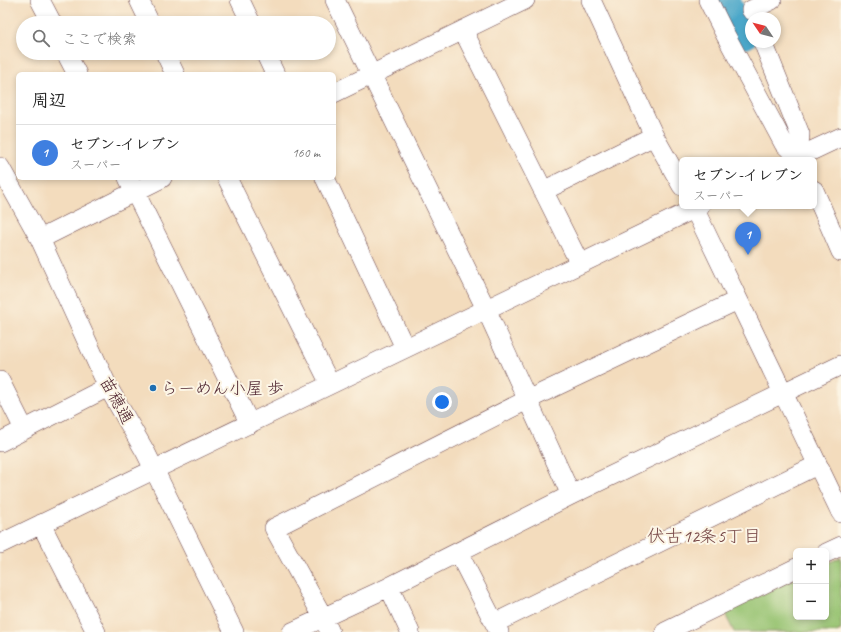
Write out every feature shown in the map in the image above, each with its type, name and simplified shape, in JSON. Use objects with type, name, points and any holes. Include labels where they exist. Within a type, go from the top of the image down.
[{"type":"street","points":[[40,0],[48,16]]},
{"type":"street","points":[[139,0],[147,16]]},
{"type":"street","points":[[240,0],[248,16]]},
{"type":"street","points":[[335,0],[486,309],[571,495]]},
{"type":"street","points":[[336,92],[525,0]]},
{"type":"street","points":[[591,0],[654,136],[679,181]]},
{"type":"street","points":[[708,0],[784,144],[795,157]]},
{"type":"street","points":[[750,9],[772,0]]},
{"type":"street","points":[[463,30],[580,264]]},
{"type":"street","points":[[765,48],[800,134],[797,157]]},
{"type":"street","points":[[70,60],[76,72]]},
{"type":"street","points":[[168,60],[174,72]]},
{"type":"street","points":[[268,60],[274,72]]},
{"type":"street","points":[[543,191],[654,136]]},
{"type":"street","points":[[801,157],[841,138]]},
{"type":"street","name":"苗穂通","points":[[0,167],[40,239],[108,387],[146,453],[234,632]]},
{"type":"street","points":[[40,239],[131,185],[153,180]]},
{"type":"street","points":[[228,180],[330,384]]},
{"type":"street","points":[[326,180],[405,348]]},
{"type":"street","points":[[131,185],[250,424]]},
{"type":"street","points":[[817,197],[841,252]]},
{"type":"street","points":[[0,544],[692,209]]},
{"type":"street","points":[[697,209],[738,300],[841,513]]},
{"type":"street","points":[[327,625],[274,528],[527,400],[738,300]]},
{"type":"street","points":[[292,632],[327,625],[389,587],[458,552],[571,495],[841,365]]},
{"type":"street","points":[[0,381],[24,429]]},
{"type":"street","points":[[0,442],[108,387]]},
{"type":"street","points":[[458,552],[497,627],[817,465]]},
{"type":"street","points":[[41,524],[96,632]]},
{"type":"street","points":[[829,552],[841,546]]},
{"type":"street","points":[[665,632],[793,569]]},
{"type":"street","points":[[389,587],[410,632]]},
{"type":"green space","points":[[841,557],[841,630],[836,632],[734,632],[724,612],[793,579],[793,620],[829,620],[829,563]]},
{"type":"waterway","points":[[727,0],[745,36]]},
{"type":"place","name":"セブン-イレブン","points":[[748,255]]},
{"type":"place","name":"らーめん小屋 歩","points":[[153,388]]},
{"type":"district","name":"伏古12条5丁目","points":[[704,536]]}]
